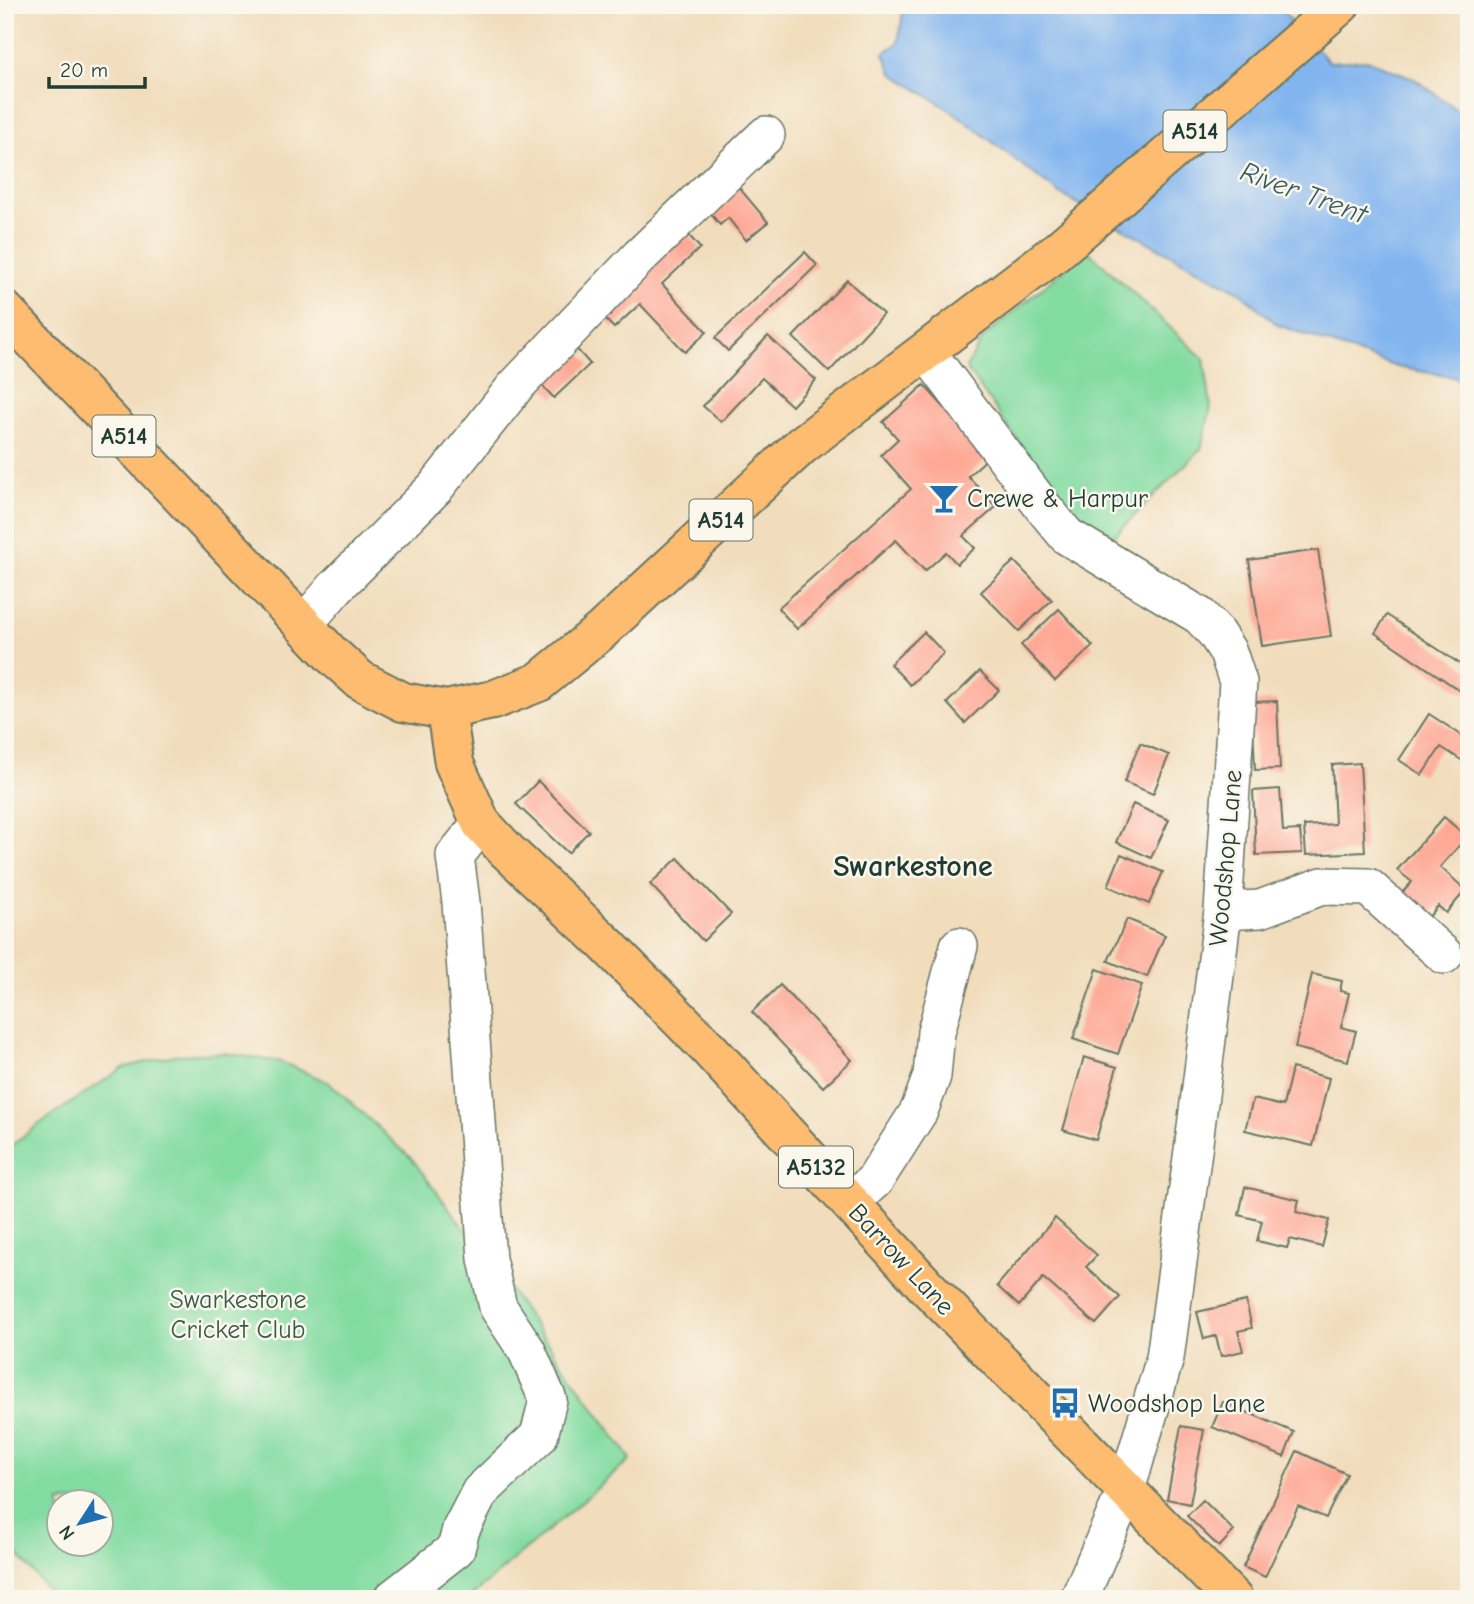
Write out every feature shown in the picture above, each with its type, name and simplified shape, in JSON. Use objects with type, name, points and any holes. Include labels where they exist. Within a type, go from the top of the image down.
[{"type":"main road","name":"A514","points":[[5,311],[303,625],[360,680],[403,702],[446,710],[493,701],[539,682],[601,631],[802,444],[1055,253],[1338,7]]},
{"type":"main road","name":"Barrow Lane","points":[[446,710],[454,763],[481,823],[709,1049],[926,1286],[1233,1599]]},
{"type":"street","points":[[303,625],[435,488],[515,387],[639,257],[766,135]]},
{"type":"street","name":"Woodshop Lane","points":[[926,351],[1042,507],[1067,536],[1200,616],[1228,652],[1238,682],[1223,911],[1165,1358],[1126,1490],[1079,1599]]},
{"type":"street","points":[[392,1599],[456,1549],[461,1529],[480,1492],[540,1436],[548,1401],[527,1351],[499,1307],[487,1259],[461,902],[455,856],[481,823]]},
{"type":"street","points":[[1223,911],[1260,909],[1322,886],[1368,887],[1444,955]]},
{"type":"street","points":[[849,1203],[874,1180],[919,1111],[932,1076],[936,1032],[959,946]]},
{"type":"green space","points":[[1087,250],[1204,359],[1211,407],[1201,449],[1112,538],[1081,528],[966,368],[983,338]]},
{"type":"green space","name":"Swarkestone Cricket Club","points":[[224,1053],[281,1062],[330,1083],[412,1159],[631,1459],[468,1599],[55,1599],[5,1539],[5,1151],[38,1125],[123,1068],[175,1055]]},
{"type":"water","name":"River Trent","points":[[902,5],[1277,5],[1329,62],[1367,60],[1413,78],[1469,118],[1469,380],[1397,367],[1278,325],[1241,293],[1060,194],[956,114],[892,73],[884,53],[898,43]]},
{"type":"building","points":[[731,178],[768,222],[746,240],[728,218],[720,225],[702,203]]},
{"type":"building","points":[[686,232],[700,248],[662,284],[707,332],[685,352],[640,304],[614,328],[599,313]]},
{"type":"building","points":[[805,252],[817,265],[728,351],[715,338]]},
{"type":"building","points":[[847,280],[883,314],[829,372],[793,337]]},
{"type":"building","points":[[768,336],[816,380],[792,406],[762,378],[721,422],[703,406]]},
{"type":"building","points":[[574,346],[590,364],[554,398],[537,380]]},
{"type":"building","name":"Crewe & Harpur","points":[[924,385],[989,457],[968,476],[996,507],[963,536],[975,548],[957,564],[946,552],[925,571],[896,540],[797,629],[778,608],[911,489],[881,455],[898,439],[883,422]]},
{"type":"building","points":[[1318,550],[1331,636],[1262,646],[1249,560]]},
{"type":"building","points":[[1014,561],[1052,600],[1019,631],[981,592]]},
{"type":"building","points":[[1059,609],[1093,646],[1055,681],[1021,645]]},
{"type":"building","points":[[1387,615],[1469,670],[1469,688],[1465,694],[1375,633]]},
{"type":"building","points":[[924,632],[944,653],[910,685],[890,664]]},
{"type":"building","points":[[980,671],[999,690],[965,723],[947,703]]},
{"type":"building","points":[[1277,701],[1280,769],[1255,770],[1252,702]]},
{"type":"building","points":[[1429,714],[1469,740],[1469,765],[1441,747],[1422,775],[1399,760]]},
{"type":"building","points":[[1140,743],[1169,755],[1153,794],[1124,782]]},
{"type":"building","points":[[1360,763],[1365,852],[1306,855],[1304,826],[1335,824],[1332,765]]},
{"type":"building","points":[[538,781],[589,831],[568,853],[516,804]]},
{"type":"building","points":[[1280,789],[1283,831],[1300,830],[1302,853],[1256,855],[1253,791]]},
{"type":"building","points":[[1133,804],[1169,820],[1151,858],[1116,842]]},
{"type":"building","points":[[1444,817],[1467,837],[1440,867],[1466,890],[1446,913],[1438,906],[1428,918],[1401,894],[1412,882],[1397,870]]},
{"type":"building","points":[[1121,854],[1163,872],[1149,904],[1108,886]]},
{"type":"building","points":[[678,858],[731,914],[703,941],[650,884]]},
{"type":"building","points":[[1127,919],[1165,935],[1147,977],[1108,961]]},
{"type":"building","points":[[1097,969],[1142,985],[1118,1054],[1073,1039]]},
{"type":"building","points":[[1312,974],[1342,981],[1340,991],[1349,993],[1341,1027],[1356,1031],[1348,1061],[1295,1048]]},
{"type":"building","points":[[780,985],[852,1060],[823,1087],[752,1012]]},
{"type":"building","points":[[1084,1057],[1117,1067],[1096,1140],[1063,1130]]},
{"type":"building","points":[[1292,1068],[1329,1078],[1313,1146],[1245,1130],[1253,1099],[1283,1106]]},
{"type":"building","points":[[1245,1187],[1299,1200],[1296,1212],[1329,1220],[1322,1247],[1290,1239],[1287,1248],[1257,1241],[1262,1221],[1239,1215]]},
{"type":"building","points":[[1055,1218],[1097,1255],[1086,1267],[1120,1297],[1096,1324],[1043,1278],[1019,1306],[997,1286]]},
{"type":"building","points":[[1246,1301],[1252,1328],[1238,1331],[1243,1351],[1221,1356],[1216,1336],[1204,1339],[1197,1312]]},
{"type":"building","points":[[1223,1402],[1294,1432],[1284,1457],[1212,1427]]},
{"type":"building","points":[[1181,1426],[1204,1430],[1190,1504],[1167,1499]]},
{"type":"building","points":[[1297,1451],[1347,1474],[1326,1518],[1298,1506],[1265,1577],[1243,1567]]},
{"type":"building","points":[[1203,1500],[1234,1531],[1219,1547],[1187,1516]]},
{"type":"waterway","points":[[1461,365],[1465,412],[1469,420]]},
{"type":"place","name":"Crewe & Harpur","points":[[944,498]]},
{"type":"place","name":"Woodshop Lane","points":[[1065,1403]]},
{"type":"district","name":"Swarkestone","points":[[913,866]]}]
